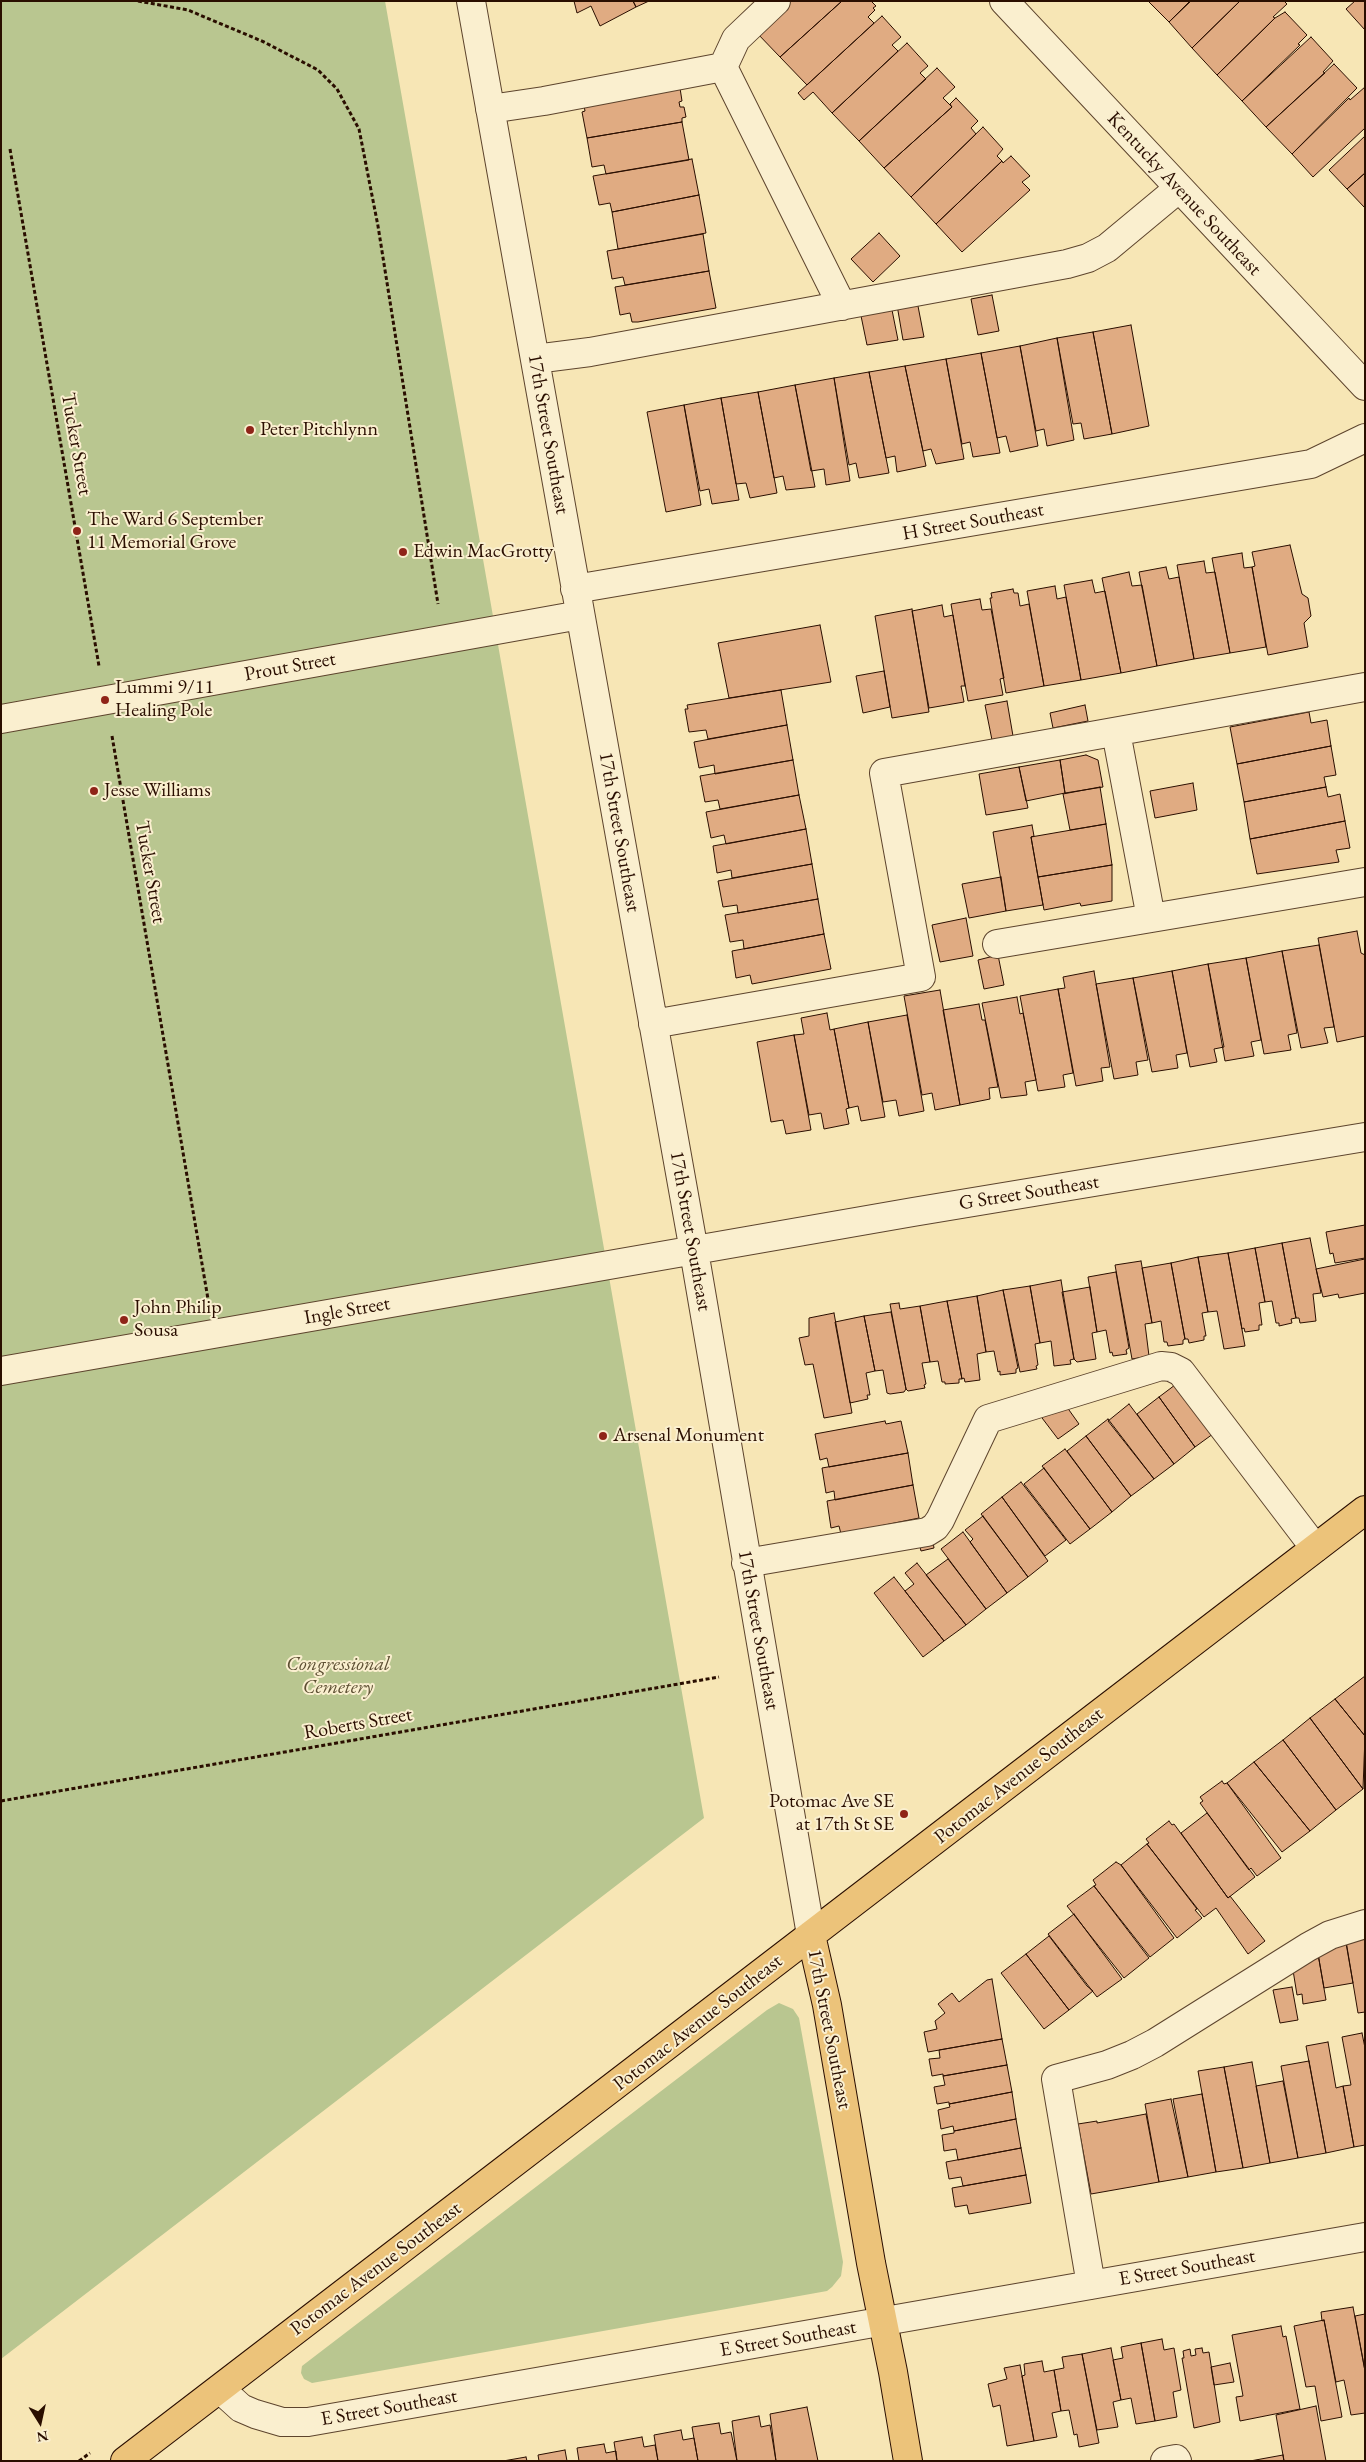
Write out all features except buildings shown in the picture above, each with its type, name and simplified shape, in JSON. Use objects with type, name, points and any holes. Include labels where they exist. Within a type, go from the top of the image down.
[{"type":"main road","name":"Potomac Avenue Southeast","points":[[125,2461],[1365,1510]]},
{"type":"main road","name":"17th Street Southeast","points":[[811,1935],[827,2005],[871,2262],[908,2461]]},
{"type":"street","name":"17th Street Southeast","points":[[471,1],[694,1251],[811,1935]]},
{"type":"street","points":[[723,68],[736,39],[776,1]]},
{"type":"street","name":"Kentucky Avenue Southeast","points":[[1004,1],[1178,189],[1365,386]]},
{"type":"street","points":[[490,109],[723,68]]},
{"type":"street","points":[[723,68],[842,306]]},
{"type":"street","points":[[534,359],[590,352],[842,306],[1088,258],[1107,248],[1178,189]]},
{"type":"street","name":"H Street Southeast","points":[[577,602],[635,581],[1311,464],[1365,438]]},
{"type":"street","name":"Prout Street","points":[[1,719],[444,639],[577,602]]},
{"type":"street","points":[[653,1024],[921,977],[884,773],[1365,687]]},
{"type":"street","points":[[1116,732],[1151,918]]},
{"type":"street","points":[[997,944],[1365,882]]},
{"type":"street","name":"G Street Southeast","points":[[694,1251],[913,1212],[1365,1137]]},
{"type":"street","name":"Ingle Street","points":[[1,1371],[694,1251]]},
{"type":"street","points":[[746,1563],[927,1532],[935,1527],[940,1520],[988,1419],[1162,1366],[1171,1367],[1181,1372],[1315,1548]]},
{"type":"street","points":[[1091,2285],[1056,2079],[1107,2065],[1132,2055],[1155,2043],[1308,1947],[1330,1935],[1365,1924]]},
{"type":"street","name":"E Street Southeast","points":[[220,2389],[241,2408],[255,2414],[282,2422],[308,2422],[1365,2237]]},
{"type":"street","points":[[1165,2461],[1176,2459],[1177,2461]]},
{"type":"path","points":[[138,1],[188,10],[264,42],[318,70],[337,89],[358,129],[378,226],[444,639]]},
{"type":"path","name":"Tucker Street","points":[[10,149],[214,1334]]},
{"type":"path","name":"Roberts Street","points":[[1,1802],[719,1676]]},
{"type":"green space","name":"Congressional Cemetery","points":[[1,1],[385,1],[704,1818],[1,2359]]},
{"type":"green space","points":[[779,2003],[793,2009],[799,2018],[843,2262],[841,2276],[827,2291],[312,2383],[304,2379],[301,2373],[302,2366],[767,2010]]},
{"type":"place","name":"Peter Pitchlynn","points":[[250,430]]},
{"type":"place","name":"The Ward 6 September 11 Memorial Grove","points":[[77,531]]},
{"type":"place","name":"Edwin MacGrotty","points":[[403,552]]},
{"type":"place","name":"Lummi 9/11 Healing Pole","points":[[105,700]]},
{"type":"place","name":"Jesse Williams","points":[[94,791]]},
{"type":"place","name":"John Philip Sousa","points":[[124,1320]]},
{"type":"place","name":"Arsenal Monument","points":[[603,1436]]},
{"type":"place","name":"Potomac Ave SE at 17th St SE","points":[[904,1814]]}]
